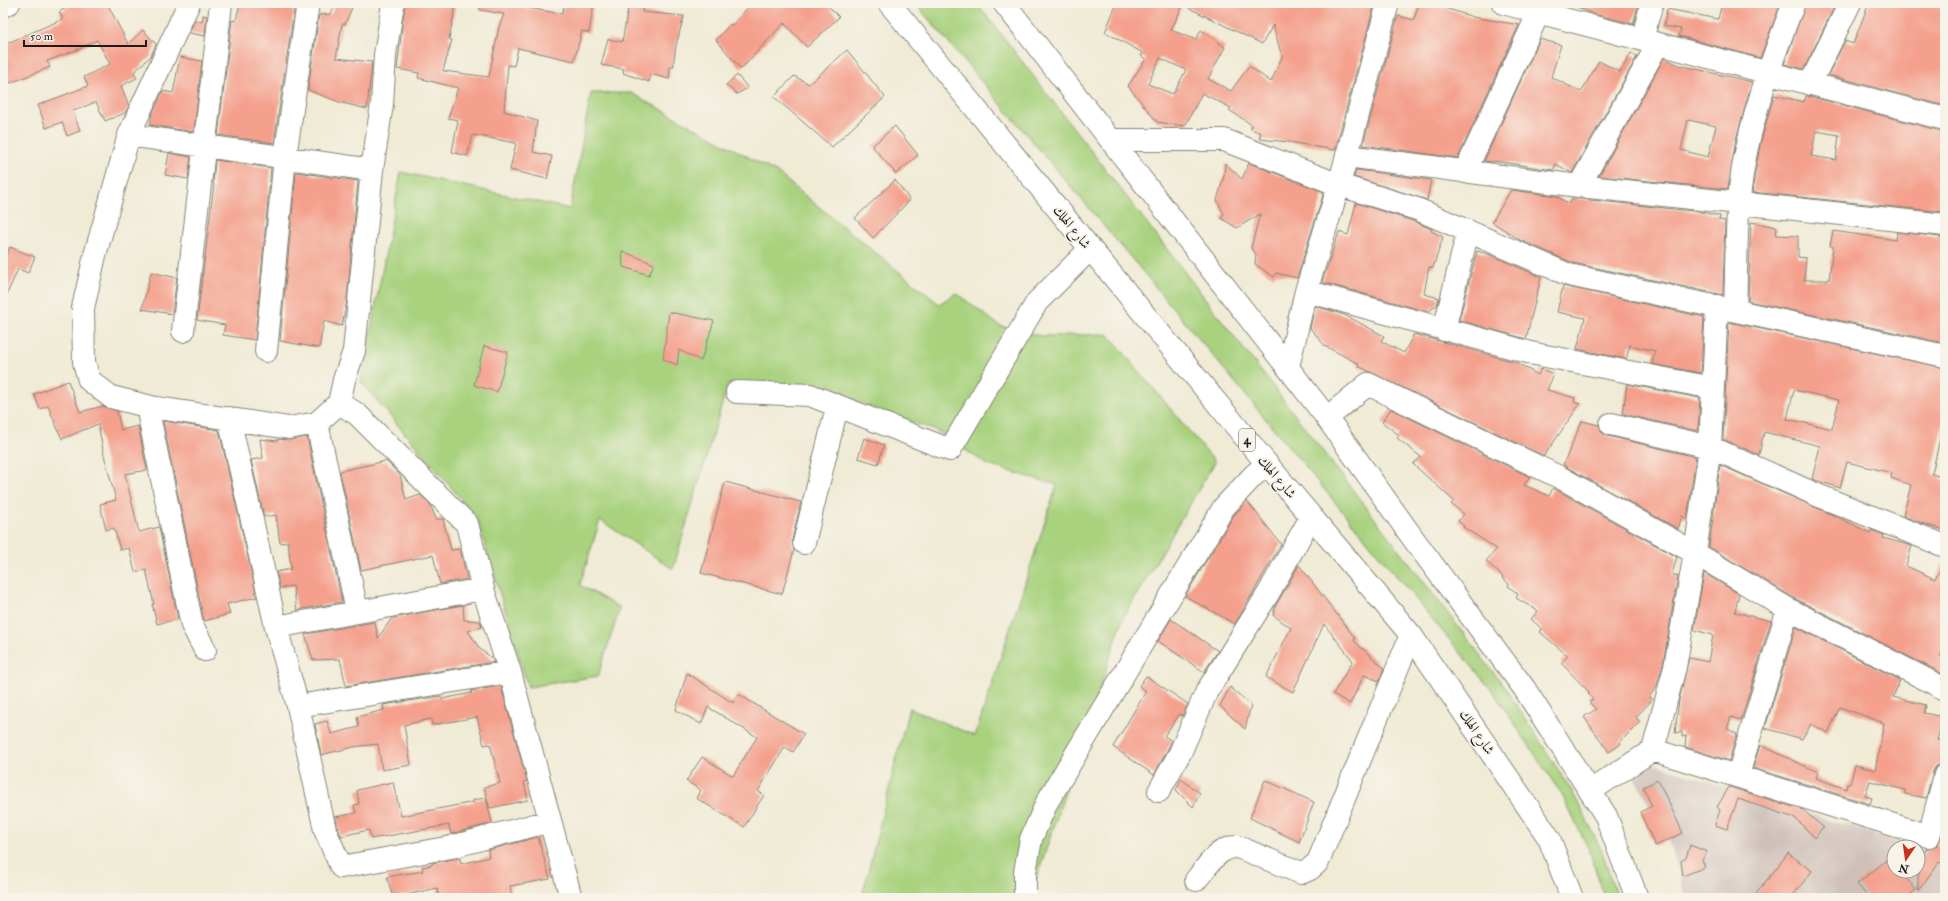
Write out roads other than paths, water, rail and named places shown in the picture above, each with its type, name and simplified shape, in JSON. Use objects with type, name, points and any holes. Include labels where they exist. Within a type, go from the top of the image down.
[{"type":"main road","points":[[3,6],[8,3]]},
{"type":"main road","points":[[189,3],[129,135],[95,254],[83,308],[84,362],[89,380],[110,397],[151,407],[289,428],[317,423],[339,403],[344,380],[354,350],[372,170],[382,104],[385,55],[394,3]]},
{"type":"main road","points":[[183,331],[221,3]]},
{"type":"main road","points":[[266,351],[285,157],[308,3]]},
{"type":"main road","name":"شارع الهلك","points":[[888,3],[1266,464],[1411,635],[1549,838],[1572,898]]},
{"type":"main road","points":[[1288,367],[1306,291],[1339,185],[1388,3]]},
{"type":"main road","points":[[1503,3],[1554,11],[1650,42],[1945,119]]},
{"type":"main road","points":[[1579,186],[1650,42],[1652,3]]},
{"type":"main road","points":[[1590,791],[1653,750],[1675,667],[1695,553],[1710,447],[1713,388],[1726,308],[1744,161],[1768,72],[1794,3]]},
{"type":"main road","points":[[1810,84],[1850,3]]},
{"type":"main road","points":[[1009,5],[1111,140],[1327,418],[1415,541],[1524,688],[1606,816],[1637,898]]},
{"type":"main road","points":[[1465,172],[1554,11]]},
{"type":"main road","points":[[129,135],[372,170]]},
{"type":"main road","points":[[1111,140],[1224,140],[1339,185],[1417,209],[1568,275],[1945,356]]},
{"type":"main road","points":[[1347,156],[1579,186],[1945,225]]},
{"type":"main road","points":[[1444,330],[1468,231]]},
{"type":"main road","points":[[737,392],[810,395],[837,407],[950,450],[1037,302],[1090,249]]},
{"type":"main road","points":[[1306,291],[1535,354],[1713,388]]},
{"type":"main road","points":[[1327,418],[1368,384],[1563,479],[1695,553],[1788,609],[1945,688]]},
{"type":"main road","points":[[339,403],[357,414],[467,524],[483,589],[510,672],[571,898]]},
{"type":"main road","points":[[151,407],[149,416],[192,625],[205,650]]},
{"type":"main road","points":[[804,543],[837,407]]},
{"type":"main road","points":[[229,418],[276,627],[298,706],[325,830],[341,867],[451,848],[550,821]]},
{"type":"main road","points":[[317,423],[357,611]]},
{"type":"main road","points":[[1610,424],[1710,447],[1817,495],[1945,546]]},
{"type":"main road","points":[[1025,898],[1026,872],[1031,839],[1047,802],[1224,507],[1266,464]]},
{"type":"main road","points":[[1159,791],[1180,753],[1207,691],[1268,594],[1311,517]]},
{"type":"main road","points":[[276,627],[483,589]]},
{"type":"main road","points":[[1738,775],[1788,609]]},
{"type":"main road","points":[[1196,880],[1220,852],[1231,846],[1238,847],[1301,873],[1310,870],[1318,862],[1411,635]]},
{"type":"main road","points":[[298,706],[510,672]]},
{"type":"main road","points":[[1653,750],[1738,775],[1929,836],[1945,775]]}]
